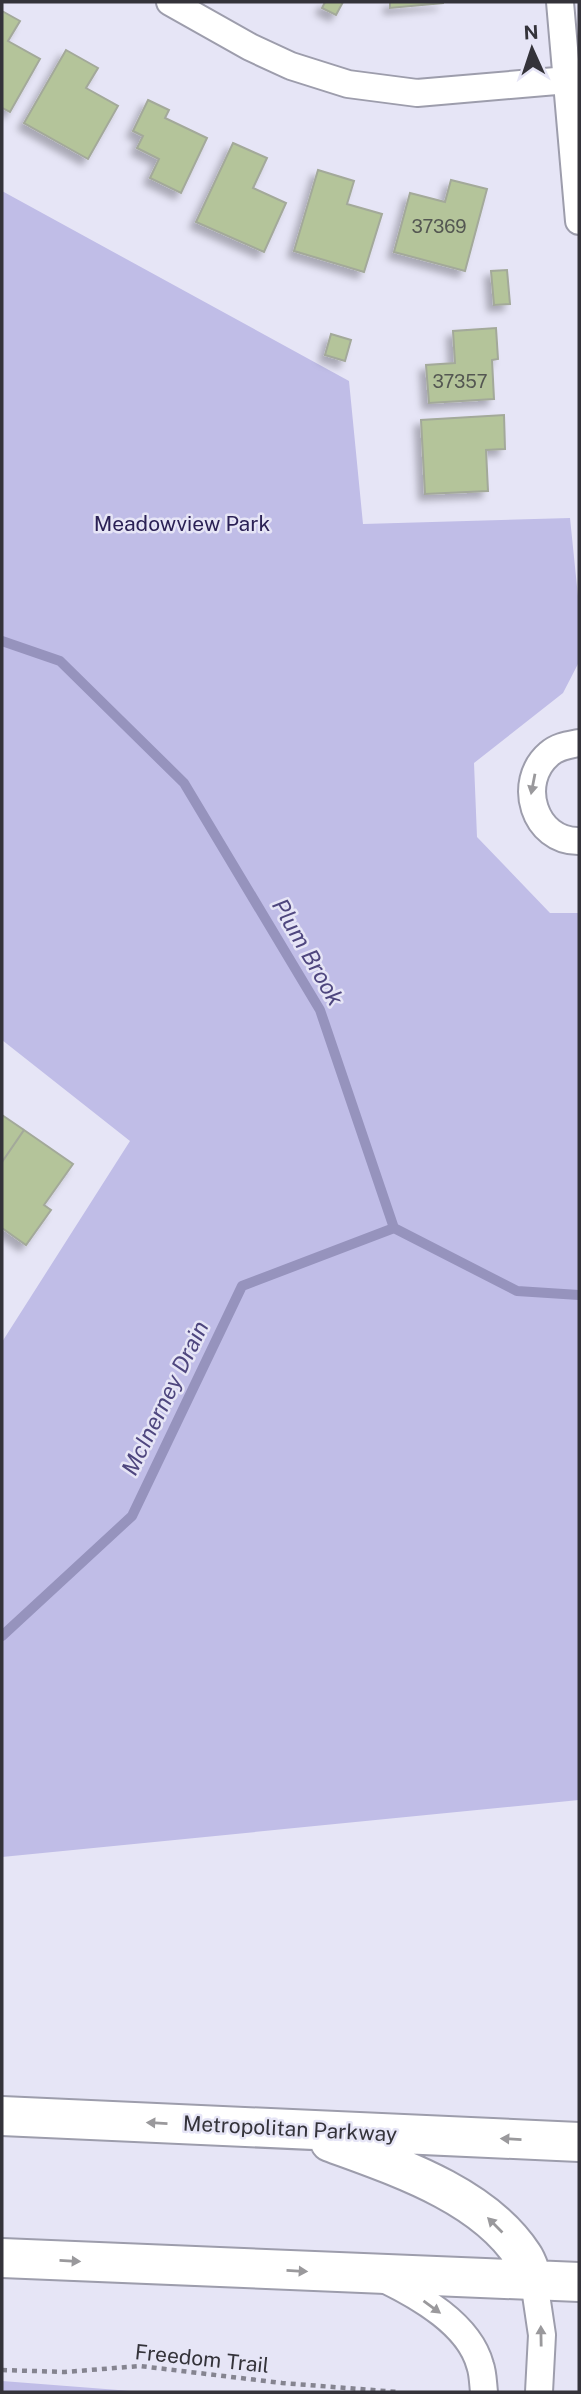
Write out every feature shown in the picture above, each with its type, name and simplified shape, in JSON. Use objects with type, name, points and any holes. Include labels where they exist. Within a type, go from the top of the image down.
[{"type":"main road","name":"Metropolitan Parkway","points":[[2,2116],[579,2142]]},
{"type":"main road","points":[[299,2130],[411,2172],[454,2195],[486,2216],[509,2239],[524,2256],[534,2281]]},
{"type":"main road","points":[[2,2258],[579,2282]]},
{"type":"street","points":[[170,2],[250,47],[291,66],[348,84],[417,93],[568,80]]},
{"type":"street","points":[[560,2],[579,221]]},
{"type":"street","points":[[579,743],[564,746],[544,759],[532,780],[531,797],[535,813],[545,826],[558,836],[579,841]]},
{"type":"street","points":[[372,2274],[414,2294],[446,2316],[469,2343],[480,2364],[484,2392]]},
{"type":"street","points":[[534,2281],[542,2335],[540,2392]]},
{"type":"path","name":"Freedom Trail","points":[[2,2370],[65,2372],[140,2366],[282,2383],[398,2392]]},
{"type":"green space","name":"Meadowview Park","points":[[2,191],[349,381],[363,524],[570,518],[579,606],[579,662],[563,693],[474,763],[477,837],[550,913],[579,913],[579,1800],[2,1857],[2,1342],[130,1141],[2,1040]]},
{"type":"green space","points":[[2,2381],[144,2392],[2,2392]]},
{"type":"building","points":[[325,2],[343,2],[336,15],[322,8]]},
{"type":"building","points":[[390,2],[443,2],[443,3],[390,8]]},
{"type":"building","points":[[2,11],[20,21],[8,41],[40,59],[10,112],[2,108]]},
{"type":"building","points":[[66,50],[98,68],[86,88],[118,106],[88,159],[24,123]]},
{"type":"building","points":[[148,100],[169,110],[165,118],[207,138],[181,193],[150,178],[159,159],[137,148],[143,136],[133,131]]},
{"type":"building","points":[[233,143],[267,158],[253,188],[286,203],[264,252],[196,222]]},
{"type":"building","points":[[318,170],[354,181],[347,204],[382,214],[364,272],[294,251]]},
{"type":"building","points":[[451,180],[487,189],[465,271],[394,252],[410,193],[445,202]]},
{"type":"building","points":[[507,270],[510,304],[494,305],[491,271]]},
{"type":"building","points":[[496,328],[498,359],[492,360],[494,399],[429,403],[426,365],[455,363],[453,331]]},
{"type":"building","points":[[331,334],[351,340],[345,361],[325,355]]},
{"type":"building","points":[[504,415],[505,449],[486,450],[488,491],[425,494],[421,420]]},
{"type":"building","points":[[2,1115],[24,1130],[2,1162]]},
{"type":"building","points":[[24,1130],[73,1164],[44,1205],[51,1210],[26,1245],[2,1228],[2,1162]]},
{"type":"waterway","name":"Plum Brook","points":[[2,641],[60,661],[184,783],[320,1010],[394,1228],[517,1291],[579,1295]]},
{"type":"waterway","name":"McInerney Drain","points":[[2,1636],[132,1516],[242,1286],[394,1228]]}]
